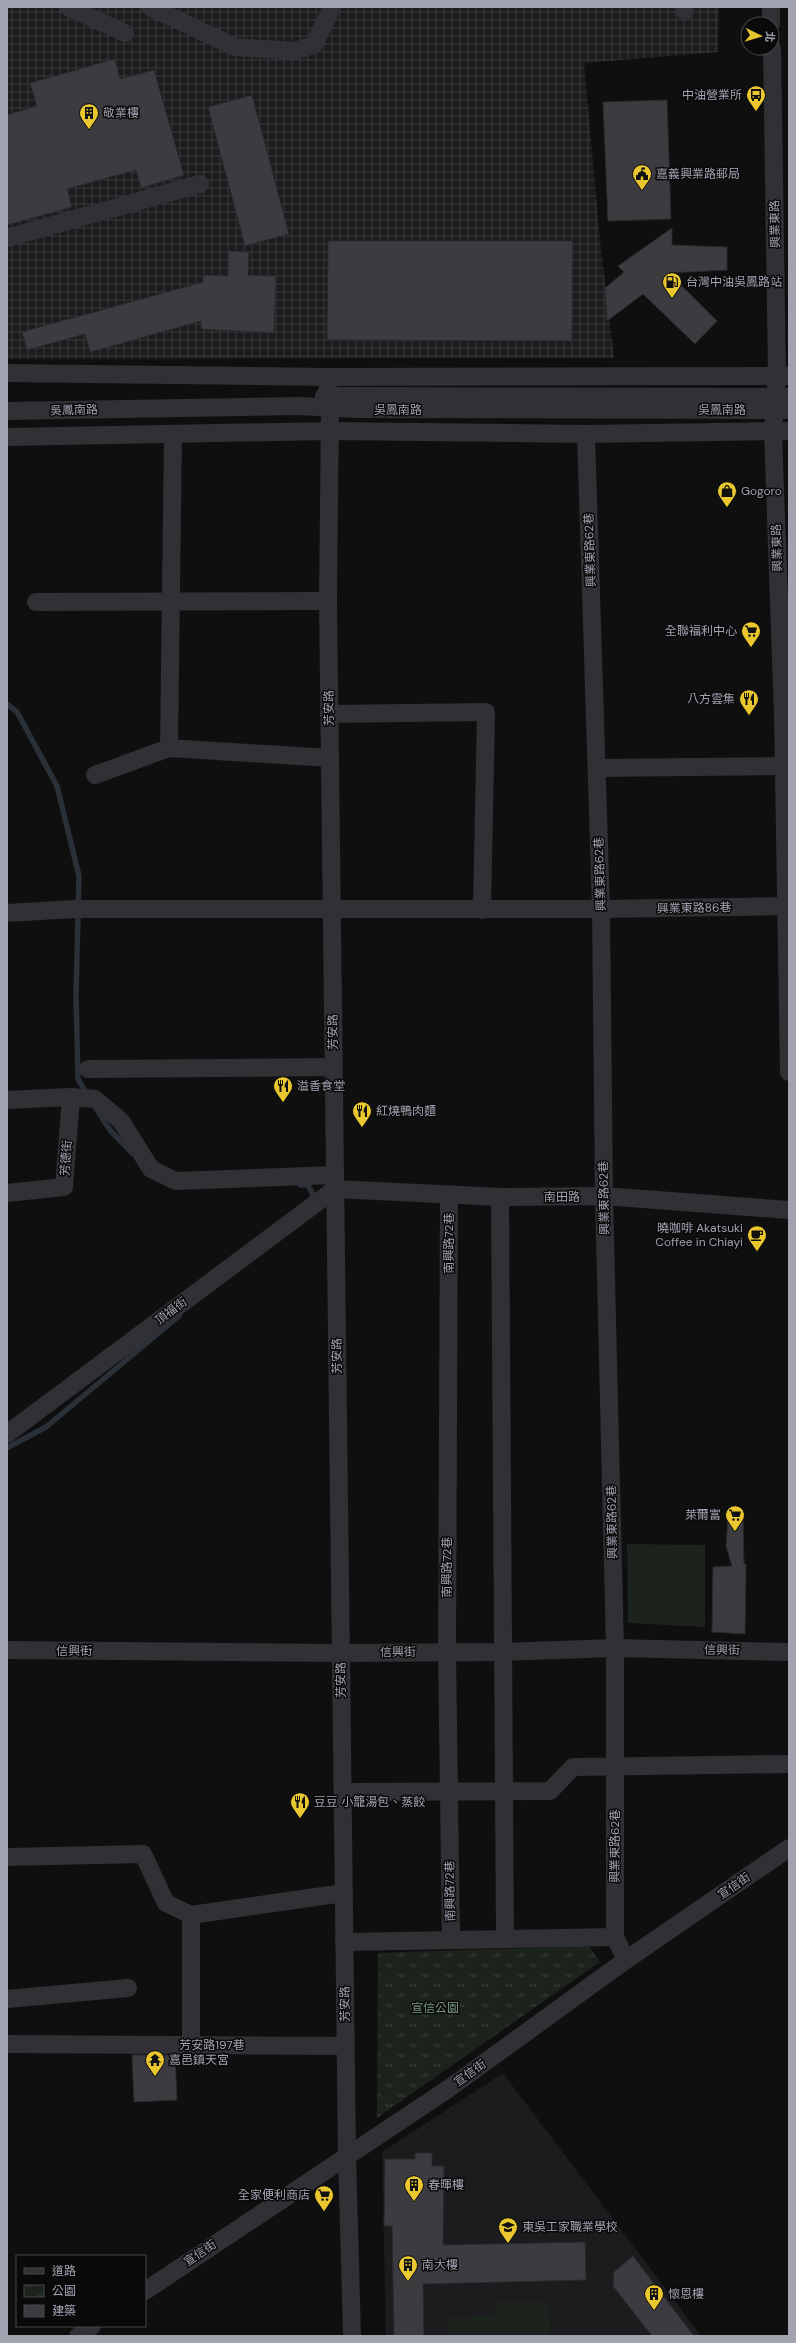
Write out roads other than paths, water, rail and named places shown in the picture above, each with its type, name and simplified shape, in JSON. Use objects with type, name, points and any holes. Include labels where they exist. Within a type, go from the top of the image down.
[{"type":"street","points":[[68,7],[125,33]]},
{"type":"street","points":[[150,7],[235,47],[294,51],[314,45],[332,7]]},
{"type":"street","name":"興業東路","points":[[772,56],[783,376],[781,431],[786,715],[784,766],[788,906],[789,1072]]},
{"type":"street","points":[[7,238],[200,184]]},
{"type":"street","points":[[7,373],[327,377],[783,376]]},
{"type":"street","name":"芳安路","points":[[327,377],[329,402],[329,714],[344,1942],[347,2154],[352,2336]]},
{"type":"street","name":"吳鳳南路","points":[[7,399],[782,404]]},
{"type":"street","name":"吳鳳南路","points":[[7,411],[299,406],[329,402]]},
{"type":"street","name":"吳鳳南路","points":[[7,437],[329,432],[586,434],[781,431]]},
{"type":"street","points":[[170,748],[173,434]]},
{"type":"street","name":"興業東路62巷","points":[[586,434],[601,909],[604,1196],[615,1648],[615,1936],[626,1960]]},
{"type":"street","points":[[36,602],[328,601]]},
{"type":"street","points":[[329,714],[486,712],[482,910]]},
{"type":"street","points":[[95,775],[170,748],[330,758]]},
{"type":"street","points":[[597,768],[784,766]]},
{"type":"street","name":"興業東路86巷","points":[[7,913],[74,909],[482,910],[788,906]]},
{"type":"street","points":[[88,1068],[333,1066]]},
{"type":"street","name":"南田路","points":[[7,1100],[71,1097],[95,1099],[121,1122],[151,1168],[176,1181],[335,1182],[449,1195],[500,1197],[604,1196],[789,1210]]},
{"type":"street","name":"芳德街","points":[[7,1193],[64,1187],[71,1097]]},
{"type":"street","name":"頂福街","points":[[7,1434],[335,1182]]},
{"type":"street","name":"南興路72巷","points":[[449,1195],[447,1651],[451,1940]]},
{"type":"street","points":[[500,1197],[505,1939]]},
{"type":"street","name":"信興街","points":[[7,1650],[341,1653],[447,1651],[503,1652],[615,1648],[789,1652]]},
{"type":"street","points":[[343,1792],[550,1791],[573,1767],[789,1764]]},
{"type":"street","name":"宣信街","points":[[146,2290],[347,2154],[448,2089],[626,1960],[789,1848]]},
{"type":"street","points":[[7,1857],[143,1854],[166,1903],[191,1915],[344,1893]]},
{"type":"street","points":[[191,1915],[191,2045]]},
{"type":"street","points":[[344,1942],[615,1936]]},
{"type":"street","points":[[7,1999],[128,1988]]},
{"type":"street","name":"芳安路197巷","points":[[7,2044],[346,2046]]},
{"type":"street","points":[[78,2336],[91,2327]]},
{"type":"waterway","points":[[7,704],[17,712],[57,786],[79,876],[76,995],[78,1079],[87,1094]]},
{"type":"waterway","points":[[97,1110],[110,1130],[132,1153]]},
{"type":"waterway","points":[[300,1185],[308,1185],[316,1201]]},
{"type":"waterway","points":[[7,1448],[46,1427],[179,1316]]},
{"type":"place","name":"中油營業所","points":[[756,112]]},
{"type":"place","name":"敬業樓","points":[[89,130]]},
{"type":"place","name":"嘉義興業路郵局","points":[[642,191]]},
{"type":"place","name":"台灣中油吳鳳路站","points":[[672,299]]},
{"type":"place","name":"Gogoro","points":[[727,508]]},
{"type":"place","name":"全聯福利中心","points":[[751,648]]},
{"type":"place","name":"八方雲集","points":[[749,716]]},
{"type":"place","name":"溢香食堂","points":[[283,1103]]},
{"type":"place","name":"紅燒鴨肉麵","points":[[362,1128]]},
{"type":"place","name":"曉咖啡 Akatsuki Coffee in Chiayi","points":[[757,1252]]},
{"type":"place","name":"萊爾富","points":[[735,1532]]},
{"type":"place","name":"豆豆 小籠湯包、蒸餃","points":[[300,1819]]},
{"type":"place","name":"嘉邑鎮天宮","points":[[155,2077]]},
{"type":"place","name":"春暉樓","points":[[414,2202]]},
{"type":"place","name":"全家便利商店","points":[[324,2212]]},
{"type":"place","name":"東吳工家職業學校","points":[[508,2244]]},
{"type":"place","name":"南大樓","points":[[408,2282]]},
{"type":"place","name":"懷恩樓","points":[[654,2311]]},
{"type":"park label","name":"宣信公園","points":[[435,2008]]}]
